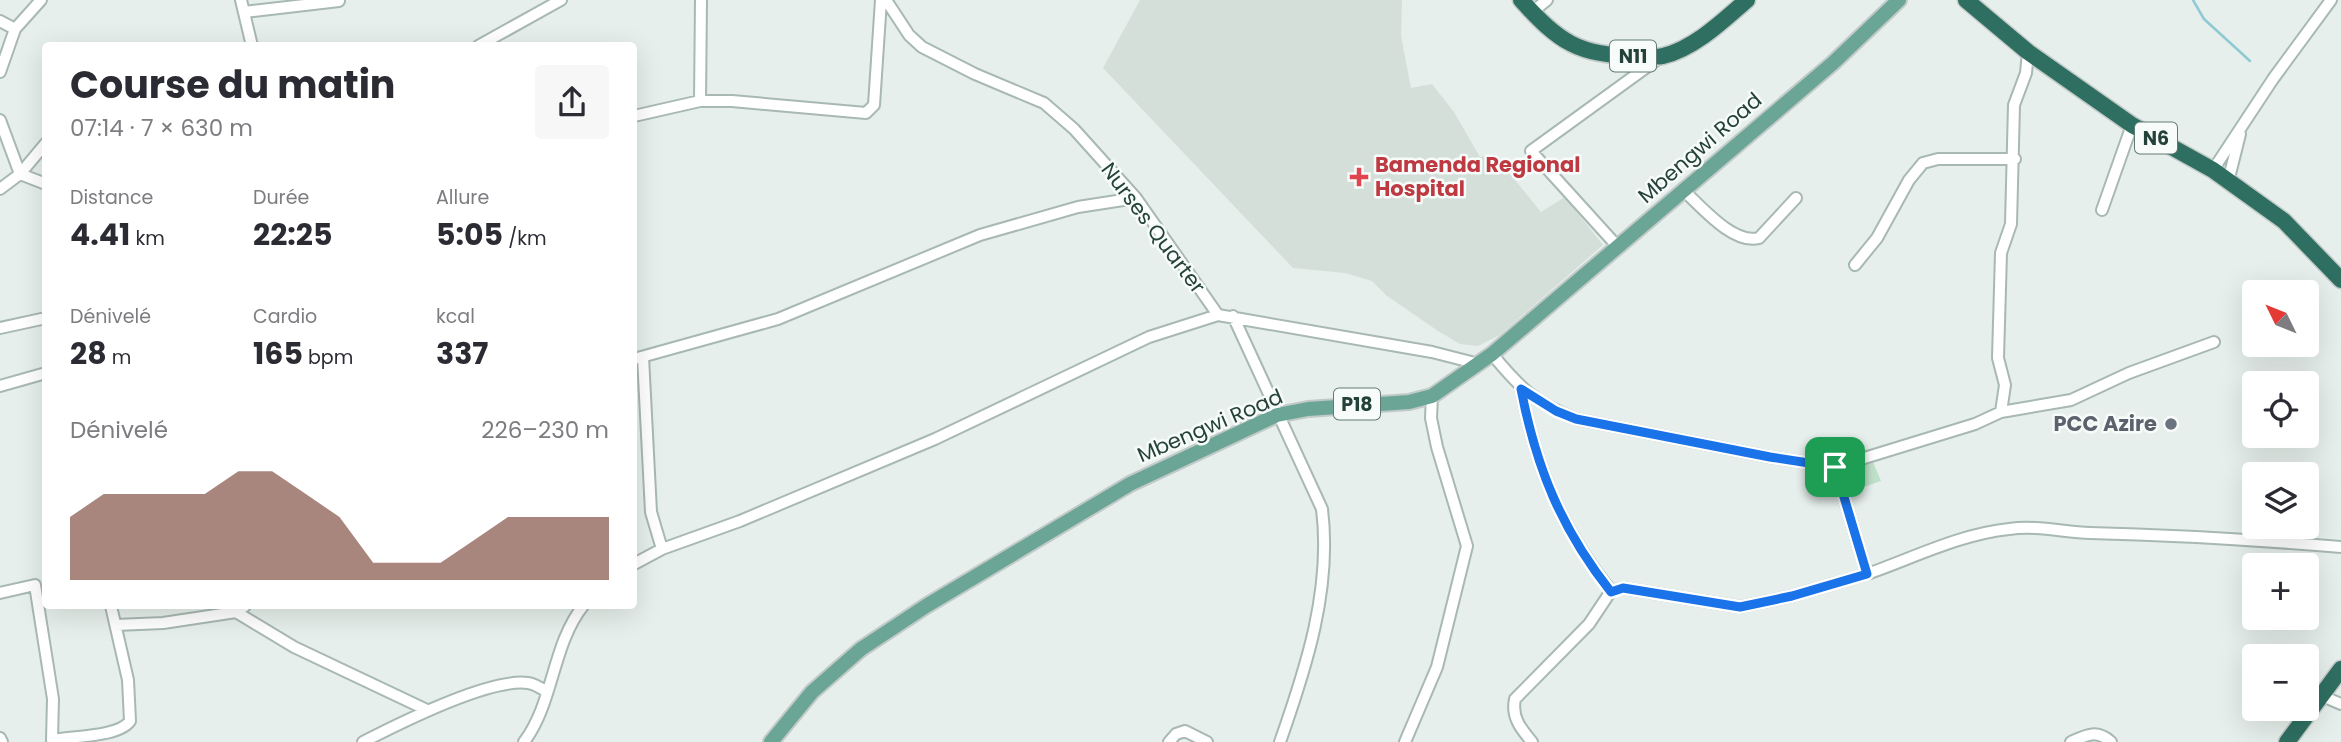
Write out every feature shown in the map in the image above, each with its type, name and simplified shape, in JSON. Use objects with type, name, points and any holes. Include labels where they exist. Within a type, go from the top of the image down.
[{"type":"highway","name":"N11","points":[[1527,6],[1572,46],[1591,54],[1662,56],[1715,26],[1747,0]]},
{"type":"highway","name":"N6","points":[[1966,0],[2028,52],[2132,125],[2213,170],[2284,221],[2341,280]]},
{"type":"highway","points":[[2287,742],[2341,669]]},
{"type":"main road","name":"Mbengwi Road","points":[[771,742],[813,692],[852,657],[926,607],[1129,484],[1277,415],[1308,408],[1409,402],[1432,396],[1492,354],[1833,63],[1899,0]]},
{"type":"street","points":[[0,72],[15,29],[41,0]]},
{"type":"street","points":[[241,0],[251,42]]},
{"type":"street","points":[[485,42],[561,0]]},
{"type":"street","points":[[700,101],[698,52],[701,0]]},
{"type":"street","points":[[637,115],[700,101],[732,101],[866,113],[874,105],[881,0]]},
{"type":"street","name":"Nurses Quarter","points":[[887,0],[909,35],[922,47],[975,74],[1044,103],[1074,129],[1136,198],[1218,315]]},
{"type":"street","points":[[1527,6],[1547,0]]},
{"type":"street","points":[[244,12],[339,1]]},
{"type":"street","points":[[2213,170],[2324,2]]},
{"type":"street","points":[[0,21],[15,29]]},
{"type":"street","points":[[2001,412],[2005,385],[1998,358],[2001,253],[2011,224],[2015,159],[2014,105],[2026,73],[2028,52]]},
{"type":"street","points":[[1618,247],[1531,151],[1662,56]]},
{"type":"street","points":[[0,120],[20,174],[42,182]]},
{"type":"street","points":[[2228,183],[2243,123]]},
{"type":"street","points":[[2102,210],[2132,125]]},
{"type":"street","points":[[0,189],[20,174],[42,147]]},
{"type":"street","points":[[1855,265],[1877,238],[1909,180],[1923,163],[1938,159],[2015,159]]},
{"type":"street","points":[[1683,190],[1731,231],[1752,240],[1759,238],[1796,198]]},
{"type":"street","points":[[662,549],[651,512],[638,358],[778,319],[980,235],[1068,209],[1136,198]]},
{"type":"street","points":[[637,562],[662,549],[740,521],[863,470],[1149,337],[1218,315],[1233,316],[1289,330],[1432,352],[1479,364]]},
{"type":"street","points":[[1233,316],[1322,509],[1325,535],[1323,581],[1314,630],[1302,679],[1280,742]]},
{"type":"street","points":[[0,328],[42,319]]},
{"type":"street","points":[[1492,354],[1521,389],[1556,411],[1576,419],[1835,467],[1975,424],[2001,412],[2071,400],[2129,373],[2214,342]]},
{"type":"street","points":[[0,387],[42,374]]},
{"type":"street","points":[[1521,389],[1541,467],[1566,528],[1581,554],[1611,592]]},
{"type":"street","points":[[1405,742],[1437,667],[1468,546],[1437,447],[1431,418],[1432,396]]},
{"type":"street","points":[[1835,467],[1867,574]]},
{"type":"street","points":[[1532,742],[1517,722],[1513,709],[1514,699],[1589,624],[1611,592],[1623,588],[1740,607],[1792,596],[1867,574],[1956,541],[2007,529],[2029,527],[2079,532],[2234,537],[2341,547]]},
{"type":"street","points":[[0,593],[40,584],[42,602]]},
{"type":"street","points":[[43,609],[53,699],[49,741],[111,733],[122,730],[130,721],[128,680],[112,609]]},
{"type":"street","points":[[116,625],[163,624],[240,609],[294,647],[427,710]]},
{"type":"street","points":[[524,742],[547,692],[565,637],[581,609]]},
{"type":"street","points":[[363,742],[427,710],[523,682],[547,692]]},
{"type":"street","points":[[2322,696],[2341,704]]},
{"type":"street","points":[[1169,742],[1176,734],[1185,731],[1207,742]]},
{"type":"street","points":[[2071,742],[2098,733],[2111,742]]},
{"type":"shaded area","name":"Bamenda Regional Hospital","points":[[1140,0],[1402,0],[1401,36],[1411,88],[1432,84],[1454,112],[1480,157],[1494,154],[1541,212],[1565,197],[1603,245],[1500,335],[1478,346],[1460,344],[1438,331],[1387,296],[1372,281],[1345,273],[1293,268],[1103,68]]},
{"type":"green space","points":[[1873,462],[1881,481],[1855,490],[1848,471]]},
{"type":"waterway","points":[[2193,0],[2204,19],[2250,61]]},
{"type":"place","name":"Bamenda Regional Hospital","points":[[1359,177]]},
{"type":"place","name":"PCC Azire","points":[[2171,424]]},
{"type":"route","points":[[1521,389],[1556,411],[1576,419],[1835,467],[1867,574],[1792,596],[1740,607],[1623,588],[1611,592],[1581,554],[1566,528],[1541,467],[1521,389]]}]
